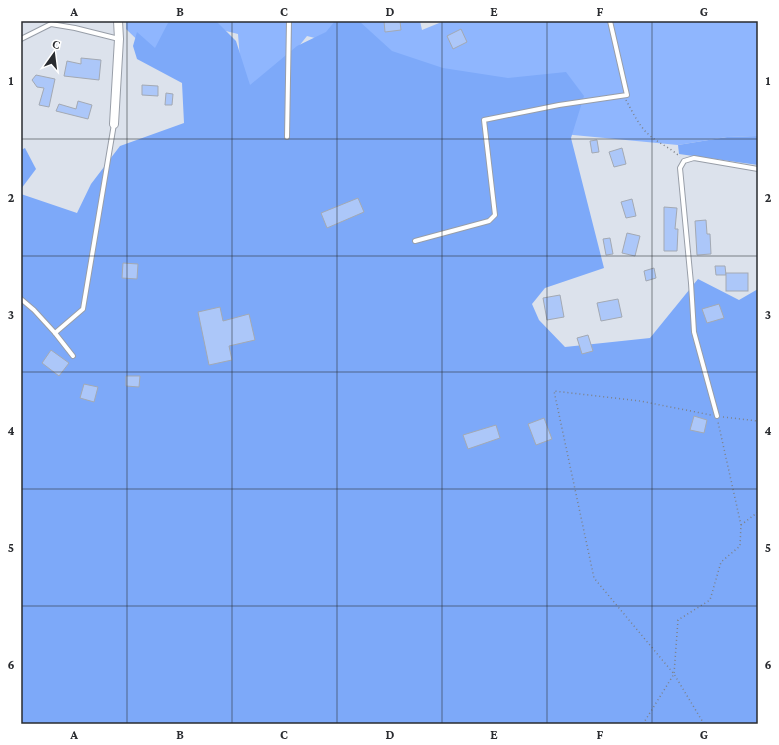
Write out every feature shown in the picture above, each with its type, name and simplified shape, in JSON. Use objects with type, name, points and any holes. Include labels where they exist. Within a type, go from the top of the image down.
[{"type":"street","points":[[114,124],[119,39],[118,21]]},
{"type":"lane","points":[[287,137],[289,21]]},
{"type":"lane","points":[[415,241],[488,221],[495,215],[484,120],[559,105],[627,95],[610,21]]},
{"type":"lane","points":[[21,39],[50,24],[75,28],[119,39]]},
{"type":"lane","points":[[55,333],[82,309],[114,124]]},
{"type":"lane","points":[[717,416],[694,332],[680,168],[684,161],[694,158],[758,169]]},
{"type":"lane","points":[[21,299],[34,310],[55,333],[73,356]]},
{"type":"path","points":[[627,95],[626,100],[646,132],[658,142],[674,150],[684,161]]},
{"type":"path","points":[[704,724],[674,674],[594,578],[554,391],[640,401],[717,416],[758,421]]},
{"type":"path","points":[[643,724],[674,674],[678,620],[710,600],[721,562],[740,546],[741,524],[717,416]]},
{"type":"path","points":[[741,524],[758,512]]},
{"type":"shaded area","points":[[126,21],[184,21],[153,55],[126,29]]},
{"type":"shaded area","points":[[169,21],[216,21],[236,41],[250,85],[297,46],[326,32],[335,21],[359,21],[392,51],[443,68],[508,78],[566,72],[584,96],[571,138],[604,268],[545,288],[532,304],[539,320],[565,347],[650,338],[698,279],[739,300],[758,289],[758,724],[21,724],[21,194],[77,213],[91,184],[120,146],[184,123],[182,83],[137,59],[133,46],[137,32],[155,48]]},
{"type":"shaded area","points":[[186,21],[420,21],[422,30],[444,21],[758,21],[758,136],[727,137],[678,145],[563,134],[511,80],[446,71],[307,36],[279,71],[255,140],[240,59],[238,34]]},
{"type":"shaded area","points":[[758,136],[758,165],[679,154],[678,145],[727,137]]},
{"type":"shaded area","points":[[25,148],[36,169],[21,189],[21,150]]},
{"type":"building","points":[[384,21],[400,21],[401,30],[385,32]]},
{"type":"building","points":[[461,29],[467,42],[453,49],[447,36]]},
{"type":"building","points":[[81,58],[101,60],[99,80],[64,76],[67,61],[81,64]]},
{"type":"building","points":[[36,75],[55,79],[49,107],[39,105],[44,88],[37,87],[32,80]]},
{"type":"building","points":[[142,85],[158,86],[158,96],[142,95]]},
{"type":"building","points":[[166,93],[173,94],[172,105],[165,105]]},
{"type":"building","points":[[78,101],[92,105],[88,119],[56,111],[59,104],[76,109]]},
{"type":"building","points":[[597,140],[599,152],[592,153],[590,141]]},
{"type":"building","points":[[622,148],[626,164],[614,167],[609,152]]},
{"type":"building","points":[[358,198],[364,212],[327,228],[321,213]]},
{"type":"building","points":[[632,199],[636,216],[626,218],[621,202]]},
{"type":"building","points":[[664,207],[677,208],[675,229],[678,229],[677,251],[664,251]]},
{"type":"building","points":[[706,220],[707,234],[710,234],[711,254],[697,255],[695,221]]},
{"type":"building","points":[[627,233],[640,236],[635,256],[622,253]]},
{"type":"building","points":[[610,238],[613,254],[606,255],[603,239]]},
{"type":"building","points":[[123,263],[138,264],[137,279],[122,278]]},
{"type":"building","points":[[715,266],[725,266],[726,275],[716,275]]},
{"type":"building","points":[[654,268],[656,278],[646,281],[644,271]]},
{"type":"building","points":[[726,273],[748,273],[748,291],[726,291]]},
{"type":"building","points":[[560,295],[564,317],[547,320],[543,298]]},
{"type":"building","points":[[618,299],[622,317],[601,321],[597,303]]},
{"type":"building","points":[[719,304],[724,318],[707,323],[702,309]]},
{"type":"building","points":[[220,307],[223,321],[249,314],[255,340],[229,346],[232,360],[209,365],[198,312]]},
{"type":"building","points":[[588,335],[593,351],[582,354],[577,338]]},
{"type":"building","points":[[51,350],[69,363],[59,376],[42,363]]},
{"type":"building","points":[[126,376],[140,376],[139,387],[126,386]]},
{"type":"building","points":[[84,384],[98,387],[94,402],[80,398]]},
{"type":"building","points":[[694,416],[707,420],[704,433],[690,430]]},
{"type":"building","points":[[544,418],[552,439],[536,445],[528,424]]},
{"type":"building","points":[[496,425],[500,438],[468,449],[463,435]]}]
